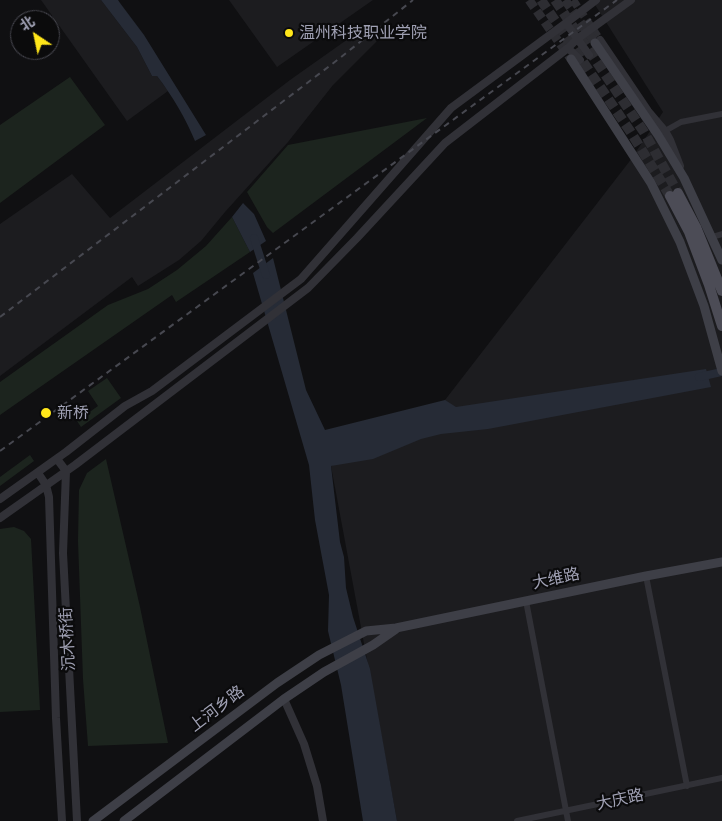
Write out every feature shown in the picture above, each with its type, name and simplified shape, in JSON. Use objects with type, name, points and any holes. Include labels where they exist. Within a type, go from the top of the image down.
[{"type":"main road","points":[[597,41],[684,178],[722,260]]},
{"type":"main road","points":[[571,59],[645,171],[680,242],[704,306],[721,369]]},
{"type":"main road","points":[[722,291],[696,227],[674,194],[709,285],[722,326]]},
{"type":"main road","name":"大维路","points":[[366,631],[396,628],[722,562]]},
{"type":"main road","name":"大维路","points":[[373,645],[396,628]]},
{"type":"main road","name":"上河乡路","points":[[94,821],[277,683],[319,655],[366,631]]},
{"type":"main road","name":"上河乡路","points":[[124,821],[284,700],[324,672],[373,645]]},
{"type":"street","points":[[0,499],[57,459],[125,406],[152,391],[300,279],[451,108],[596,0]]},
{"type":"street","points":[[0,518],[66,471],[308,288],[358,238],[445,144],[577,39],[630,0]]},
{"type":"street","points":[[566,22],[589,55]]},
{"type":"street","points":[[597,41],[648,111],[665,131],[684,178]]},
{"type":"street","points":[[568,48],[580,60]]},
{"type":"street","points":[[665,131],[681,122],[722,114]]},
{"type":"street","points":[[712,237],[722,234]]},
{"type":"street","points":[[57,459],[66,471]]},
{"type":"street","name":"沉木桥街","points":[[66,471],[64,552],[77,821]]},
{"type":"street","name":"沉木桥街","points":[[38,472],[46,485],[49,497],[56,718],[62,821]]},
{"type":"street","points":[[646,576],[687,786]]},
{"type":"street","points":[[526,601],[568,821]]},
{"type":"street","points":[[284,700],[304,744],[317,786],[323,821]]},
{"type":"street","name":"大庆路","points":[[517,821],[722,778]]},
{"type":"shaded area","points":[[41,0],[101,0],[137,47],[152,76],[157,76],[168,91],[127,121],[60,27],[60,10],[48,10]]},
{"type":"shaded area","points":[[101,0],[118,0],[144,35],[206,135],[195,141],[183,115],[168,92],[157,76],[152,76],[137,47]]},
{"type":"shaded area","name":"温州科技职业学院","points":[[229,0],[373,0],[277,67]]},
{"type":"shaded area","points":[[592,0],[722,0],[722,821],[397,821],[331,466],[445,400],[629,162],[663,112]]},
{"type":"shaded area","points":[[372,22],[382,36],[333,85],[288,142],[201,241],[179,260],[138,286],[132,277],[0,376],[0,224],[72,174],[110,218],[290,80]]},
{"type":"shaded area","points":[[70,77],[105,125],[0,203],[0,125]]},
{"type":"shaded area","points":[[427,118],[273,233],[267,227],[247,192],[288,145]]},
{"type":"shaded area","points":[[243,203],[254,214],[266,241],[250,252],[232,217]]},
{"type":"shaded area","points":[[232,217],[250,252],[176,302],[172,295],[0,415],[0,382],[108,305],[148,289],[177,270],[206,246]]},
{"type":"shaded area","points":[[273,258],[306,390],[325,430],[445,400],[456,407],[706,369],[711,387],[488,429],[441,434],[421,439],[373,459],[331,466],[340,542],[344,557],[346,588],[353,617],[370,669],[397,821],[363,821],[341,685],[328,631],[329,595],[315,520],[309,465],[253,273]]},
{"type":"shaded area","points":[[107,378],[121,398],[81,427],[77,421],[98,406],[88,391]]},
{"type":"shaded area","points":[[30,455],[34,461],[0,486],[0,477]]},
{"type":"shaded area","points":[[106,459],[140,607],[168,743],[88,746],[83,679],[78,541],[79,490],[87,473]]},
{"type":"shaded area","points":[[14,527],[24,531],[31,539],[40,710],[0,712],[0,529]]},
{"type":"waterway","points":[[254,238],[266,275]]},
{"type":"waterway","points":[[699,377],[722,372]]},
{"type":"tunnel","points":[[529,0],[571,59]]},
{"type":"tunnel","points":[[541,0],[630,131],[670,196]]},
{"type":"tunnel","points":[[555,0],[644,132],[678,193]]},
{"type":"tunnel","points":[[565,0],[595,43]]},
{"type":"tunnel","points":[[573,0],[600,40]]},
{"type":"railway","points":[[0,317],[336,61],[413,0]]},
{"type":"railway","points":[[0,451],[617,0]]},
{"type":"place","name":"温州科技职业学院","points":[[289,33]]},
{"type":"place","name":"新桥","points":[[46,413]]}]
